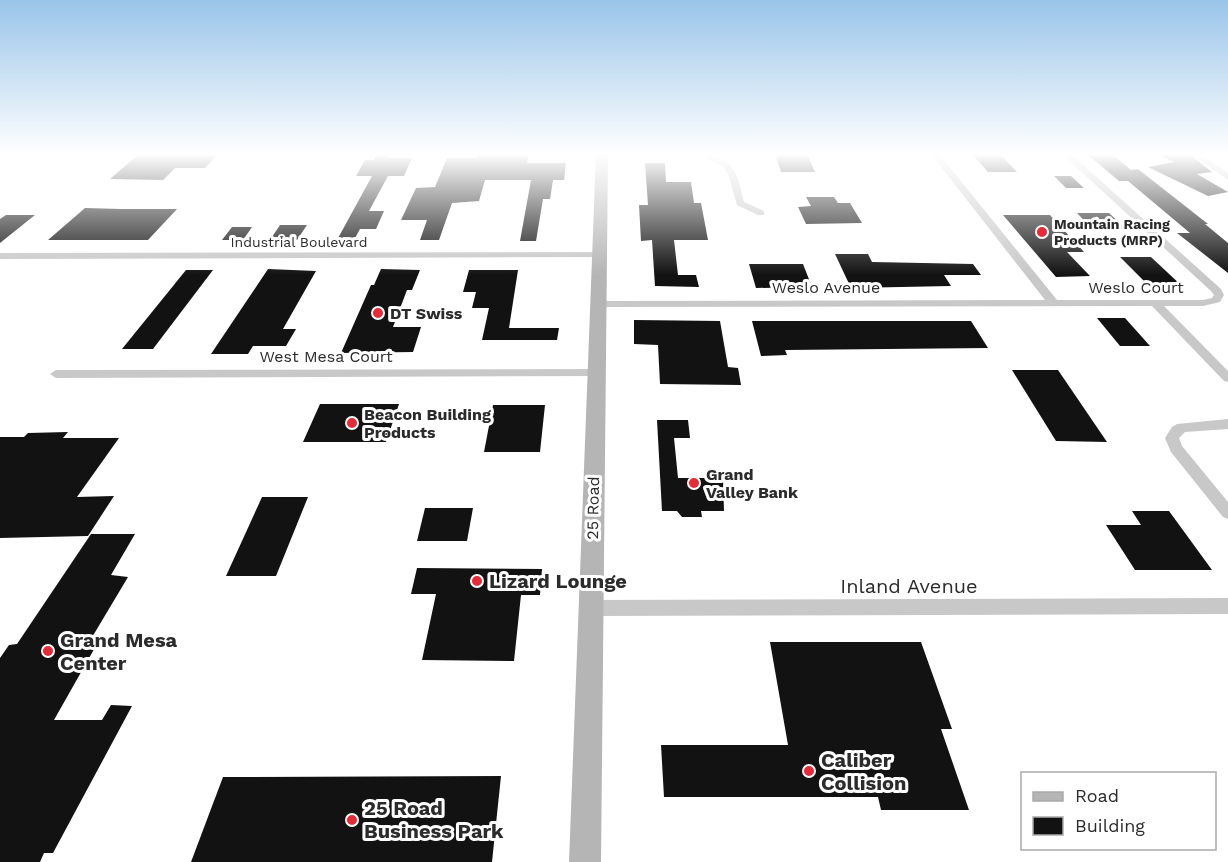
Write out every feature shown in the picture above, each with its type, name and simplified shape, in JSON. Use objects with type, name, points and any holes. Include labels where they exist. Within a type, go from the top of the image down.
[{"type":"main road","name":"25 Road","points":[[585,862],[601,194]]},
{"type":"street","points":[[737,194],[740,203],[761,213]]},
{"type":"street","points":[[967,194],[1054,304]]},
{"type":"street","name":"Weslo Court","points":[[1054,304],[1209,303],[1218,298],[1216,289],[1111,194]]},
{"type":"street","name":"Industrial Boulevard","points":[[0,256],[599,255]]},
{"type":"street","points":[[1154,302],[1228,378]]},
{"type":"street","name":"Weslo Avenue","points":[[598,304],[1054,304]]},
{"type":"street","name":"West Mesa Court","points":[[56,374],[596,373]]},
{"type":"street","points":[[1228,424],[1182,427],[1173,433],[1172,438],[1176,448],[1228,513]]},
{"type":"street","name":"Inland Avenue","points":[[591,608],[1228,606]]},
{"type":"building","points":[[362,194],[378,194],[369,211],[384,211],[376,229],[360,229],[354,240],[337,240]]},
{"type":"building","points":[[413,194],[481,194],[479,201],[452,203],[439,240],[420,240],[427,220],[401,220]]},
{"type":"building","points":[[528,194],[551,194],[550,199],[543,199],[536,241],[520,241]]},
{"type":"building","points":[[647,194],[693,194],[694,203],[701,203],[708,240],[674,240],[678,275],[696,275],[699,287],[655,286],[652,240],[641,241],[639,205],[648,205]]},
{"type":"building","points":[[1144,194],[1170,194],[1208,224],[1205,224],[1228,243],[1228,273],[1177,233],[1190,233]]},
{"type":"building","points":[[806,197],[834,197],[838,203],[850,203],[862,223],[806,224],[798,207],[811,206]]},
{"type":"building","points":[[85,208],[177,209],[148,240],[48,240]]},
{"type":"building","points":[[1077,213],[1109,213],[1126,229],[1092,229]]},
{"type":"building","points":[[6,215],[35,215],[0,243],[0,219]]},
{"type":"building","name":"Mountain Racing Products (MRP)","points":[[1003,215],[1050,215],[1084,252],[1067,252],[1090,276],[1056,277]]},
{"type":"building","points":[[280,225],[307,225],[297,240],[270,240]]},
{"type":"building","points":[[232,227],[252,227],[243,240],[222,240]]},
{"type":"building","points":[[835,254],[868,254],[872,262],[973,264],[981,275],[944,275],[951,286],[851,288]]},
{"type":"building","points":[[1120,257],[1151,257],[1183,287],[1150,287]]},
{"type":"building","points":[[749,264],[803,264],[812,287],[756,288]]},
{"type":"building","points":[[268,269],[316,271],[283,329],[296,329],[286,346],[253,346],[248,354],[211,354]]},
{"type":"building","name":"DT Swiss","points":[[381,269],[420,270],[412,290],[407,290],[393,327],[421,327],[413,352],[341,353],[371,285],[374,285]]},
{"type":"building","points":[[186,270],[213,270],[153,349],[122,349]]},
{"type":"building","points":[[469,270],[518,270],[509,328],[559,328],[557,340],[482,340],[489,308],[472,308],[476,292],[463,292]]},
{"type":"building","points":[[1097,318],[1125,318],[1150,346],[1120,346]]},
{"type":"building","points":[[634,320],[720,321],[728,367],[738,368],[741,385],[660,384],[658,345],[634,344]]},
{"type":"building","points":[[752,321],[971,321],[988,348],[785,350],[787,355],[761,356]]},
{"type":"building","points":[[1012,370],[1058,370],[1107,442],[1056,441]]},
{"type":"building","name":"Beacon Building Products","points":[[320,404],[399,404],[386,442],[303,442]]},
{"type":"building","points":[[493,405],[545,405],[540,452],[484,452]]},
{"type":"building","name":"Grand Valley Bank","points":[[657,420],[688,420],[690,438],[674,438],[678,478],[723,478],[724,511],[701,511],[702,517],[682,517],[677,511],[662,511]]},
{"type":"building","points":[[68,432],[63,438],[119,438],[77,497],[114,496],[88,536],[0,538],[0,437],[24,437],[28,433]]},
{"type":"building","points":[[262,497],[308,497],[276,576],[226,576]]},
{"type":"building","points":[[425,508],[473,508],[467,541],[417,541]]},
{"type":"building","points":[[1132,511],[1169,511],[1212,570],[1135,570],[1106,525],[1141,525]]},
{"type":"building","name":"Grand Mesa Center","points":[[91,534],[135,534],[111,575],[128,577],[88,644],[97,644],[54,720],[102,720],[111,705],[132,706],[53,853],[44,853],[40,862],[0,862],[0,658],[9,645],[17,644]]},
{"type":"building","points":[[417,568],[542,569],[540,595],[521,595],[514,661],[422,660],[436,594],[411,594]]},
{"type":"building","points":[[770,642],[921,642],[952,729],[941,729],[969,810],[881,810],[878,797],[664,797],[661,745],[788,745]]},
{"type":"building","name":"25 Road Business Park","points":[[501,776],[492,862],[191,862],[223,777]]},
{"type":"place","name":"Mountain Racing Products (MRP)","points":[[1042,232]]},
{"type":"place","name":"DT Swiss","points":[[378,313]]},
{"type":"place","name":"Beacon Building Products","points":[[352,423]]},
{"type":"place","name":"Grand Valley Bank","points":[[694,483]]},
{"type":"place","name":"Lizard Lounge","points":[[477,581]]},
{"type":"place","name":"Grand Mesa Center","points":[[48,651]]},
{"type":"place","name":"Caliber Collision","points":[[809,771]]},
{"type":"place","name":"25 Road Business Park","points":[[352,820]]}]
